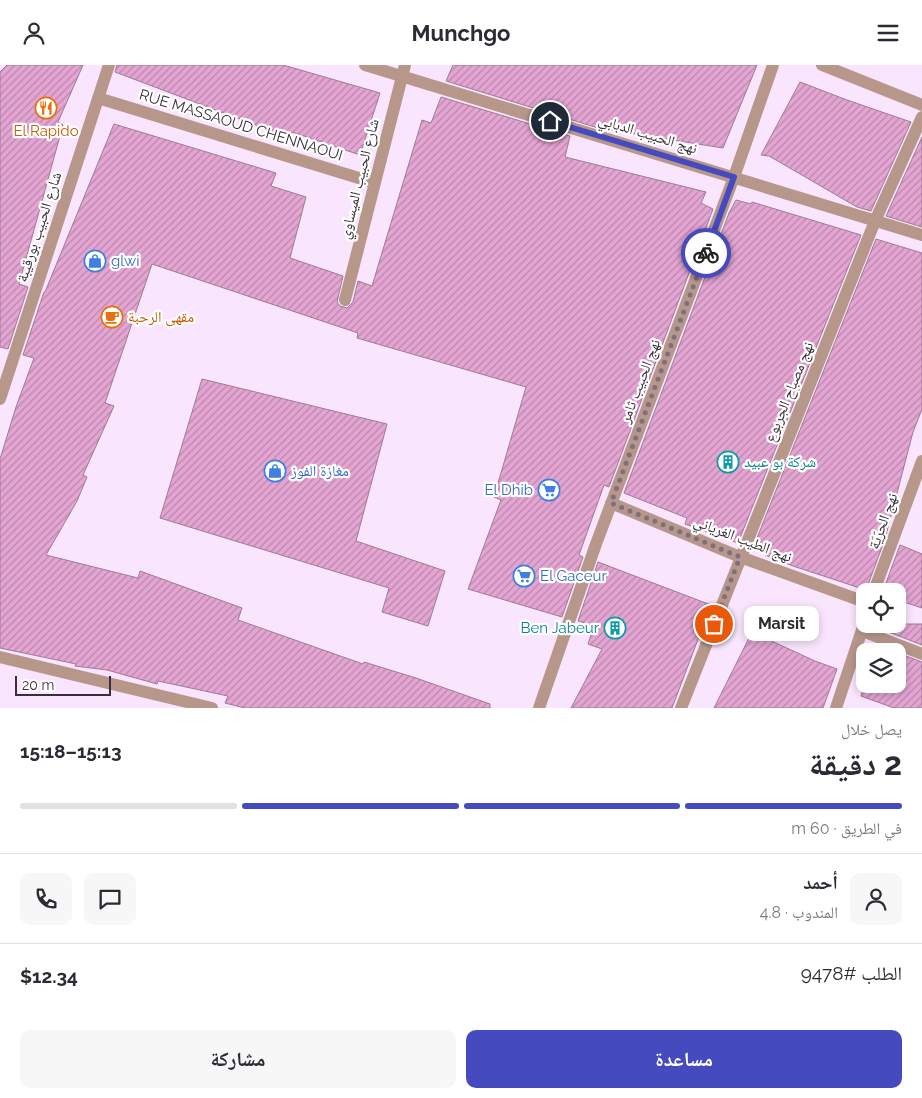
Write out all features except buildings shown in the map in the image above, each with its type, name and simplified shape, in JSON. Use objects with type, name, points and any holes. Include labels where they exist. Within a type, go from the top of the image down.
[{"type":"street","name":"شارع الحبيب بورقيبة","points":[[0,399],[5,368],[109,65]]},
{"type":"street","name":"نهج الحبيب الدبابي","points":[[364,65],[403,71],[922,235]]},
{"type":"street","name":"نهج الحبيب ثامر","points":[[539,708],[596,544],[734,177],[773,65]]},
{"type":"street","points":[[822,65],[922,105]]},
{"type":"street","name":"شارع الحبيب الميساوي","points":[[345,300],[403,71]]},
{"type":"street","name":"RUE MASSAOUD CHENNAOUI","points":[[98,98],[375,183]]},
{"type":"street","name":"نهج مصباح الجربوع","points":[[681,708],[875,221],[922,117]]},
{"type":"street","name":"نهج الحرّيّة","points":[[877,583],[922,461]]},
{"type":"street","name":"نهج الطيب الغرياني","points":[[611,503],[740,557],[856,599]]},
{"type":"street","points":[[836,708],[861,633]]},
{"type":"street","points":[[877,633],[922,655]]},
{"type":"street","points":[[0,657],[212,708]]},
{"type":"way so far","points":[[706,253],[611,503],[740,557],[714,624]]},
{"type":"place","name":"El Rapido","points":[[46,108]]},
{"type":"place","name":"glwi","points":[[95,261]]},
{"type":"place","name":"مقهى الرحبة","points":[[112,317]]},
{"type":"place","name":"شركة بو عبيد","points":[[728,462]]},
{"type":"place","name":"مغازة الفوز","points":[[275,471]]},
{"type":"place","name":"El Dhib","points":[[549,490]]},
{"type":"place","name":"El Gaceur","points":[[524,576]]},
{"type":"place","name":"Marsit","points":[[714,624]]},
{"type":"place","name":"Ben Jabeur","points":[[615,628]]},
{"type":"route","points":[[550,121],[734,177],[706,253]]}]
